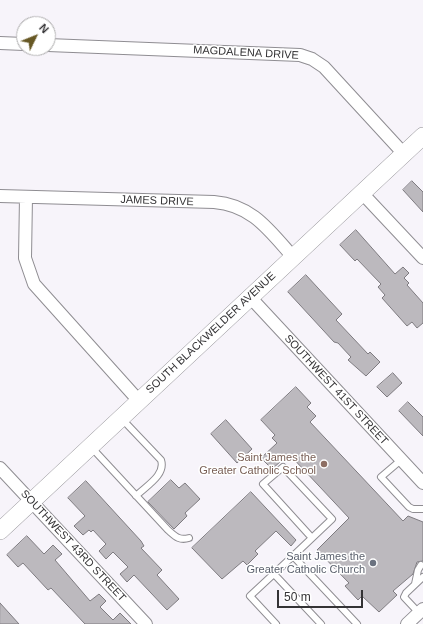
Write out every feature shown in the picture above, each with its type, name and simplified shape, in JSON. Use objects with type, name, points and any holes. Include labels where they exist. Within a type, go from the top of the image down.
[{"type":"street","points":[[0,43],[16,44]]},
{"type":"street","name":"MAGDALENA DRIVE","points":[[56,45],[300,55],[312,59],[324,67],[404,154]]},
{"type":"street","name":"SOUTH BLACKWELDER AVENUE","points":[[0,531],[423,136]]},
{"type":"street","points":[[362,192],[423,258]]},
{"type":"street","name":"JAMES DRIVE","points":[[0,196],[214,202],[232,205],[245,210],[260,222],[293,256]]},
{"type":"street","points":[[26,197],[25,258],[34,284],[139,401]]},
{"type":"street","name":"SOUTHWEST 41ST STREET","points":[[250,297],[423,483]]},
{"type":"street","name":"SOUTHWEST 43RD STREET","points":[[0,468],[146,624]]},
{"type":"street","points":[[407,624],[421,611]]},
{"type":"lane","points":[[120,418],[160,460],[163,466],[162,472],[136,496]]},
{"type":"lane","points":[[90,446],[168,530],[183,540],[189,538]]},
{"type":"lane","points":[[401,460],[381,478],[409,507],[413,509],[423,509]]},
{"type":"lane","points":[[273,623],[250,596],[274,574],[312,538],[332,519],[283,467],[263,484],[312,538]]},
{"type":"lane","points":[[293,556],[357,624]]},
{"type":"lane","points":[[415,584],[418,570],[421,565]]},
{"type":"lane","points":[[274,574],[321,624]]},
{"type":"lane","points":[[421,611],[404,597],[406,593],[423,577]]},
{"type":"building","points":[[412,181],[423,192],[423,212],[403,190]]},
{"type":"building","points":[[356,230],[395,274],[403,267],[409,273],[404,278],[409,283],[407,285],[423,303],[423,323],[417,328],[412,322],[407,326],[382,298],[385,295],[378,287],[381,284],[357,259],[355,261],[340,245]]},
{"type":"building","points":[[306,275],[342,314],[336,320],[368,354],[370,352],[380,362],[366,376],[348,360],[351,357],[338,343],[334,342],[288,292]]},
{"type":"building","points":[[393,373],[402,383],[387,397],[377,387]]},
{"type":"building","points":[[296,387],[311,403],[307,407],[316,416],[310,422],[403,521],[408,516],[423,522],[423,561],[417,562],[413,574],[393,591],[397,595],[379,612],[362,596],[358,600],[345,586],[349,583],[317,550],[349,518],[289,454],[272,469],[261,458],[277,443],[272,438],[275,435],[261,420]]},
{"type":"building","points":[[408,402],[423,417],[423,436],[399,411]]},
{"type":"building","points":[[226,420],[252,449],[237,463],[211,434]]},
{"type":"building","points":[[171,480],[179,488],[185,483],[200,499],[185,513],[187,516],[174,529],[148,502]]},
{"type":"building","points":[[86,481],[141,541],[144,546],[141,548],[162,570],[157,575],[179,599],[167,610],[134,575],[127,582],[120,574],[128,567],[113,552],[106,559],[99,551],[106,544],[93,530],[91,532],[89,530],[83,535],[74,526],[85,516],[68,498]]},
{"type":"building","points":[[251,492],[296,540],[291,546],[276,531],[255,551],[258,554],[247,565],[243,561],[222,579],[192,548]]},
{"type":"building","points":[[27,536],[44,554],[53,545],[62,554],[55,560],[90,601],[99,594],[106,601],[100,607],[113,620],[120,613],[131,624],[85,624],[51,588],[48,590],[23,563],[18,567],[7,555]]},
{"type":"building","points":[[0,603],[19,624],[0,624]]},
{"type":"place","name":"Saint James the Greater Catholic School","points":[[324,464]]},
{"type":"place","name":"Saint James the Greater Catholic Church","points":[[373,563]]}]
